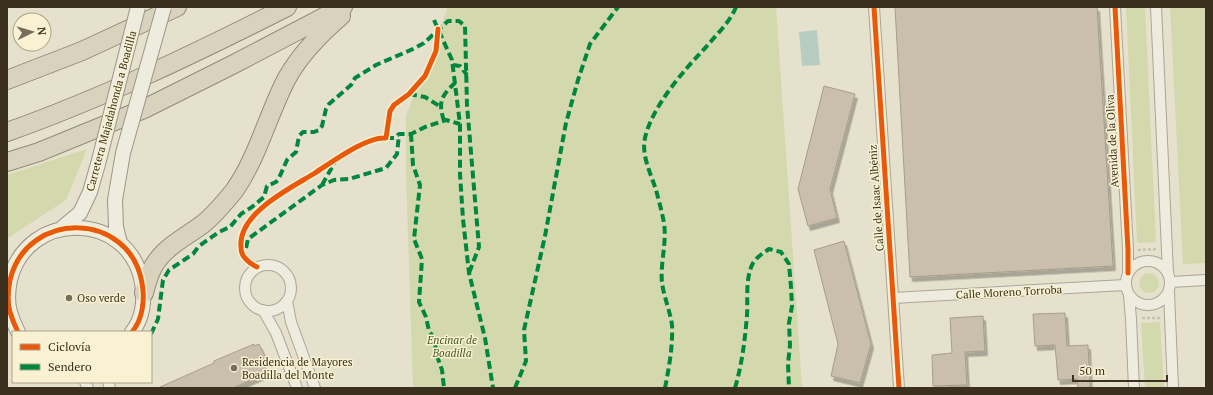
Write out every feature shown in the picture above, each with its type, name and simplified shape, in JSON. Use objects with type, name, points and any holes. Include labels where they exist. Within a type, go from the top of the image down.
[{"type":"highway","points":[[7,80],[82,51],[177,7]]},
{"type":"highway","points":[[7,132],[96,97],[221,40],[287,7]]},
{"type":"highway","points":[[7,162],[39,152],[144,109],[343,7]]},
{"type":"highway","points":[[144,293],[149,275],[156,262],[166,251],[204,224],[234,190],[248,167],[288,77],[303,53],[322,32],[354,7]]},
{"type":"street","name":"Carretera Majadahonda a Boadilla","points":[[62,228],[80,213],[90,192],[138,7]]},
{"type":"street","name":"Carretera Majadahonda a Boadilla","points":[[120,243],[116,227],[115,200],[123,153],[164,7]]},
{"type":"street","name":"Calle de Isaac Albéniz","points":[[874,7],[898,388]]},
{"type":"street","name":"Avenida de la Oliva","points":[[1115,7],[1128,273]]},
{"type":"street","points":[[1156,7],[1173,388]]},
{"type":"street","points":[[18,331],[10,312],[7,290],[13,268],[25,250],[41,236],[62,228],[82,227],[102,232],[120,243],[135,263],[140,275],[144,293],[142,312],[132,331]]},
{"type":"street","points":[[1129,295],[1138,304],[1150,306],[1161,302],[1169,282],[1160,264],[1148,261],[1136,264],[1128,273],[1125,285],[1129,295],[1134,388]]},
{"type":"street","points":[[264,265],[272,265],[279,267],[286,272],[292,286],[291,294],[287,301],[276,310],[263,310],[255,307],[250,302],[246,294],[245,287],[251,272],[264,265]]},
{"type":"street","points":[[1169,282],[1206,280]]},
{"type":"street","name":"Calle Moreno Torroba","points":[[893,298],[1125,285]]},
{"type":"street","points":[[287,301],[291,322],[315,388]]},
{"type":"street","points":[[263,310],[276,333],[297,388]]},
{"type":"path","points":[[1134,250],[1157,249]]},
{"type":"path","points":[[1131,319],[1169,317]]},
{"type":"green space","name":"Encinar de Boadilla","points":[[448,7],[776,7],[802,388],[413,388],[406,174],[406,116]]},
{"type":"green space","points":[[1126,7],[1145,7],[1156,242],[1137,243]]},
{"type":"green space","points":[[1170,7],[1206,7],[1206,263],[1183,264]]},
{"type":"green space","points":[[87,149],[66,200],[7,240],[7,175]]},
{"type":"green space","points":[[1149,273],[1156,276],[1159,283],[1156,290],[1149,293],[1142,290],[1139,283],[1142,276]]},
{"type":"green space","points":[[1160,322],[1164,388],[1145,388],[1141,323]]},
{"type":"shaded area","points":[[817,30],[820,65],[802,66],[799,32]]},
{"type":"building","points":[[895,7],[1097,7],[1113,266],[910,277]]},
{"type":"building","points":[[824,86],[855,94],[830,189],[837,218],[808,226],[798,189]]},
{"type":"building","points":[[844,241],[871,344],[860,383],[831,376],[838,344],[814,250]]},
{"type":"building","points":[[1065,313],[1067,346],[1088,345],[1090,388],[1078,388],[1077,379],[1058,380],[1055,345],[1035,346],[1033,314]]},
{"type":"building","points":[[983,316],[985,351],[965,352],[967,385],[933,386],[932,355],[952,353],[950,318]]},
{"type":"building","name":"Residencia de Mayores Boadilla del Monte","points":[[254,344],[254,346],[259,344],[266,358],[262,360],[267,373],[233,388],[158,388],[214,363],[214,361]]},
{"type":"marked path","points":[[515,388],[526,361],[524,330],[545,236],[566,123],[590,44],[618,7]]},
{"type":"marked path","points":[[665,388],[672,340],[672,325],[662,283],[665,230],[656,190],[645,158],[645,138],[655,113],[670,89],[723,28],[736,7]]},
{"type":"marked path","points":[[434,20],[452,60],[460,124],[460,174],[469,273],[485,338],[493,388]]},
{"type":"marked path","points":[[152,332],[158,319],[163,280],[169,270],[193,254],[199,246],[219,232],[230,227],[241,214],[264,197],[267,186],[276,182],[287,160],[296,152],[299,136],[303,132],[314,132],[319,130],[322,126],[326,109],[329,104],[351,85],[355,78],[376,65],[424,43],[448,21],[459,21],[465,26],[467,105],[479,247],[469,273]]},
{"type":"marked path","points":[[453,65],[460,66],[467,75]]},
{"type":"marked path","points":[[444,121],[441,109],[442,100],[455,83]]},
{"type":"marked path","points":[[409,94],[425,97],[441,107]]},
{"type":"marked path","points":[[386,138],[394,138],[399,134],[411,134],[425,127],[446,120],[460,124]]},
{"type":"marked path","points":[[246,248],[248,239],[322,185],[334,180],[349,179],[386,168],[397,154],[399,134]]},
{"type":"marked path","points":[[411,134],[413,165],[420,185],[414,239],[422,259],[419,302],[426,317],[429,331],[434,338],[437,356],[442,370],[444,388]]},
{"type":"marked path","points":[[322,185],[335,162]]},
{"type":"marked path","points":[[735,388],[740,370],[744,343],[747,315],[747,289],[750,269],[760,255],[769,249],[781,252],[789,264],[792,306],[789,323],[789,388]]},
{"type":"cycle path","points":[[874,7],[899,388]]},
{"type":"cycle path","points":[[1115,7],[1128,273]]},
{"type":"cycle path","points":[[257,267],[246,259],[241,251],[242,235],[248,223],[268,203],[280,194],[340,157],[369,141],[378,138],[386,138],[390,111],[394,105],[409,94],[425,76],[436,51],[438,29]]},
{"type":"cycle path","points":[[18,331],[10,312],[8,296],[10,280],[20,257],[36,240],[56,231],[78,228],[99,232],[119,242],[134,259],[142,283],[143,302],[139,321],[133,331]]},
{"type":"place","name":"Oso verde","points":[[69,298]]},
{"type":"place","name":"Residencia de Mayores Boadilla del Monte","points":[[234,368]]}]
